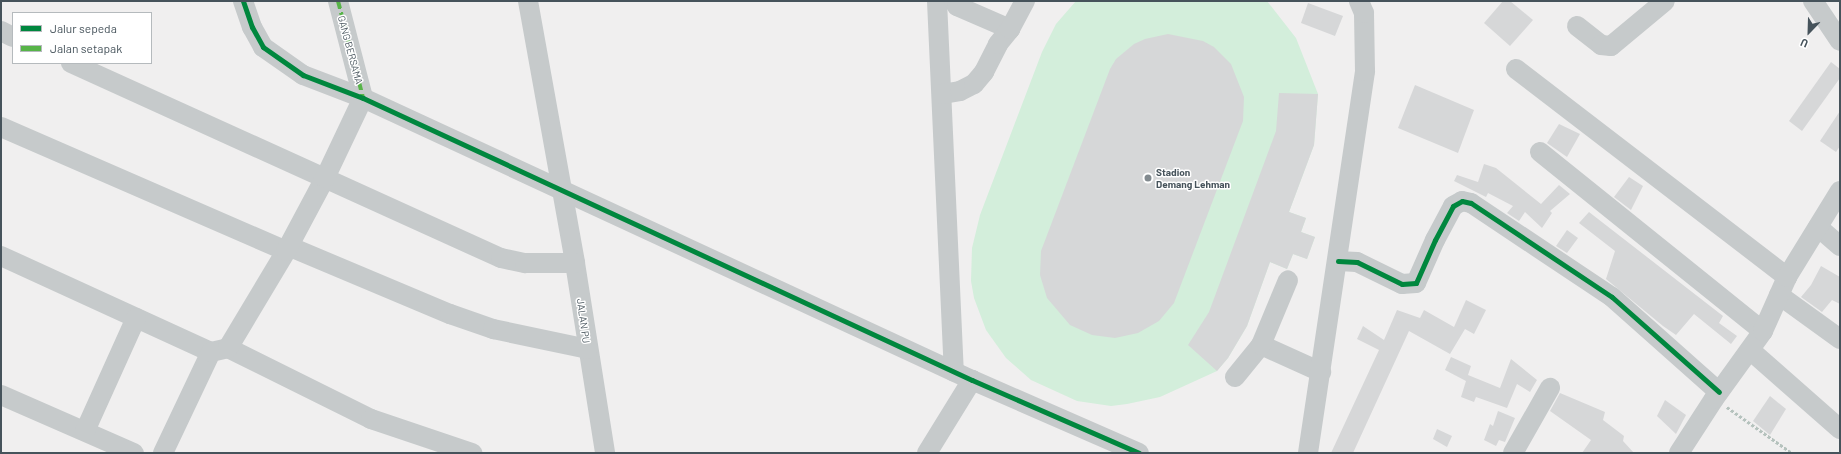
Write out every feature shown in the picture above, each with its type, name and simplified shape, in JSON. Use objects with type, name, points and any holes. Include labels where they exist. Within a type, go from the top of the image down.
[{"type":"street","points":[[243,1],[252,27],[263,47],[302,75],[363,98],[963,376],[1139,453]]},
{"type":"street","name":"GANG BERSAMA","points":[[338,1],[363,98]]},
{"type":"street","name":"JALAN PU","points":[[528,1],[560,189],[575,263],[605,453]]},
{"type":"street","points":[[927,453],[963,376],[942,94],[937,1]]},
{"type":"street","points":[[954,1],[956,6],[1010,30]]},
{"type":"street","points":[[1308,453],[1338,261],[1365,71],[1364,13],[1359,1]]},
{"type":"street","points":[[1577,26],[1601,45],[1611,46],[1664,1]]},
{"type":"street","points":[[1813,1],[1840,41]]},
{"type":"street","points":[[942,94],[960,92],[974,84],[984,72],[998,44],[1010,30],[1017,3]]},
{"type":"street","points":[[1,31],[12,36]]},
{"type":"street","points":[[73,64],[502,258],[525,263],[575,263]]},
{"type":"street","points":[[1516,69],[1787,277]]},
{"type":"street","points":[[163,453],[220,350],[287,248],[325,178],[363,98]]},
{"type":"street","points":[[1,128],[287,248],[456,316],[493,329],[588,349]]},
{"type":"street","points":[[1540,152],[1763,331]]},
{"type":"street","points":[[1679,453],[1717,395],[1763,331],[1787,277],[1840,191]]},
{"type":"street","points":[[1338,261],[1357,262],[1402,284],[1416,283],[1435,240],[1453,206],[1462,201],[1472,203],[1612,297],[1717,395]]},
{"type":"street","points":[[1818,227],[1840,246]]},
{"type":"street","points":[[1,256],[136,318],[220,350],[372,419],[472,453]]},
{"type":"street","points":[[1235,377],[1261,345],[1288,280]]},
{"type":"street","points":[[1779,295],[1840,339]]},
{"type":"street","points":[[85,431],[136,318]]},
{"type":"street","points":[[1261,345],[1321,372]]},
{"type":"street","points":[[1750,350],[1840,429]]},
{"type":"street","points":[[1513,453],[1550,388]]},
{"type":"street","points":[[1,395],[134,453]]},
{"type":"path","points":[[1717,395],[1792,453]]},
{"type":"green space","name":"Stadion Demang Lehman","points":[[1076,1],[1267,1],[1296,38],[1318,94],[1314,145],[1289,212],[1306,218],[1301,232],[1315,237],[1307,259],[1293,254],[1287,269],[1270,262],[1247,326],[1228,358],[1217,371],[1160,397],[1111,406],[1077,401],[1031,380],[1006,358],[986,330],[974,298],[971,281],[972,248],[980,215],[1042,52],[1056,24]]},
{"type":"building","points":[[1503,1],[1510,1],[1533,20],[1510,46],[1484,23]]},
{"type":"building","points":[[1308,3],[1343,16],[1335,36],[1301,23]]},
{"type":"building","points":[[1168,34],[1203,41],[1214,47],[1231,64],[1244,97],[1243,121],[1174,303],[1159,321],[1138,333],[1115,338],[1092,335],[1070,325],[1047,298],[1040,275],[1041,251],[1110,69],[1116,59],[1134,44],[1145,39]]},
{"type":"building","points":[[1831,62],[1840,69],[1840,78],[1802,131],[1789,121]]},
{"type":"building","points":[[1415,85],[1474,110],[1458,153],[1398,128]]},
{"type":"building","points":[[1279,93],[1318,94],[1314,145],[1289,212],[1306,218],[1301,232],[1315,237],[1307,259],[1293,254],[1287,269],[1270,262],[1247,326],[1228,358],[1217,371],[1188,345],[1209,312],[1276,131]]},
{"type":"building","points":[[1840,111],[1840,146],[1836,152],[1820,141]]},
{"type":"building","points":[[1559,124],[1580,134],[1567,157],[1547,143]]},
{"type":"building","points":[[1484,164],[1496,168],[1541,204],[1559,185],[1570,194],[1550,211],[1552,213],[1542,228],[1525,212],[1519,221],[1507,213],[1513,206],[1488,193],[1486,197],[1454,181],[1457,175],[1478,182]]},
{"type":"building","points":[[1629,177],[1643,186],[1631,210],[1614,197]]},
{"type":"building","points":[[1589,212],[1723,316],[1719,323],[1737,336],[1731,344],[1694,314],[1676,335],[1606,279],[1615,251],[1579,223]]},
{"type":"building","points":[[1567,230],[1578,238],[1567,253],[1556,246]]},
{"type":"building","points":[[1821,266],[1840,277],[1840,304],[1832,300],[1822,312],[1801,297],[1811,285]]},
{"type":"building","points":[[1466,300],[1486,310],[1474,334],[1465,329],[1450,354],[1409,331],[1353,453],[1331,453],[1379,350],[1357,339],[1363,326],[1384,340],[1397,310],[1420,318],[1424,310],[1454,327]]},
{"type":"building","points":[[1451,357],[1471,366],[1468,375],[1500,388],[1511,359],[1537,380],[1530,392],[1517,384],[1507,408],[1476,397],[1474,402],[1461,397],[1466,381],[1445,370]]},
{"type":"building","points":[[1560,393],[1605,412],[1603,420],[1624,436],[1623,441],[1634,453],[1582,453],[1591,440],[1550,411]]},
{"type":"building","points":[[1770,396],[1786,409],[1770,435],[1753,421]]},
{"type":"building","points":[[1665,400],[1686,415],[1676,434],[1657,416]]},
{"type":"building","points":[[1498,411],[1515,418],[1505,442],[1499,440],[1496,446],[1484,440],[1490,424],[1493,426]]},
{"type":"building","points":[[1437,429],[1452,436],[1447,447],[1433,439]]},
{"type":"marked path","points":[[338,1],[363,98]]},
{"type":"cycle path","points":[[243,1],[252,27],[263,47],[303,75],[363,98],[972,380],[1139,453]]},
{"type":"cycle path","points":[[1338,261],[1357,262],[1402,284],[1416,283],[1435,240],[1453,206],[1462,201],[1471,203],[1612,297],[1719,392]]},
{"type":"place","name":"Stadion Demang Lehman","points":[[1148,178]]}]
